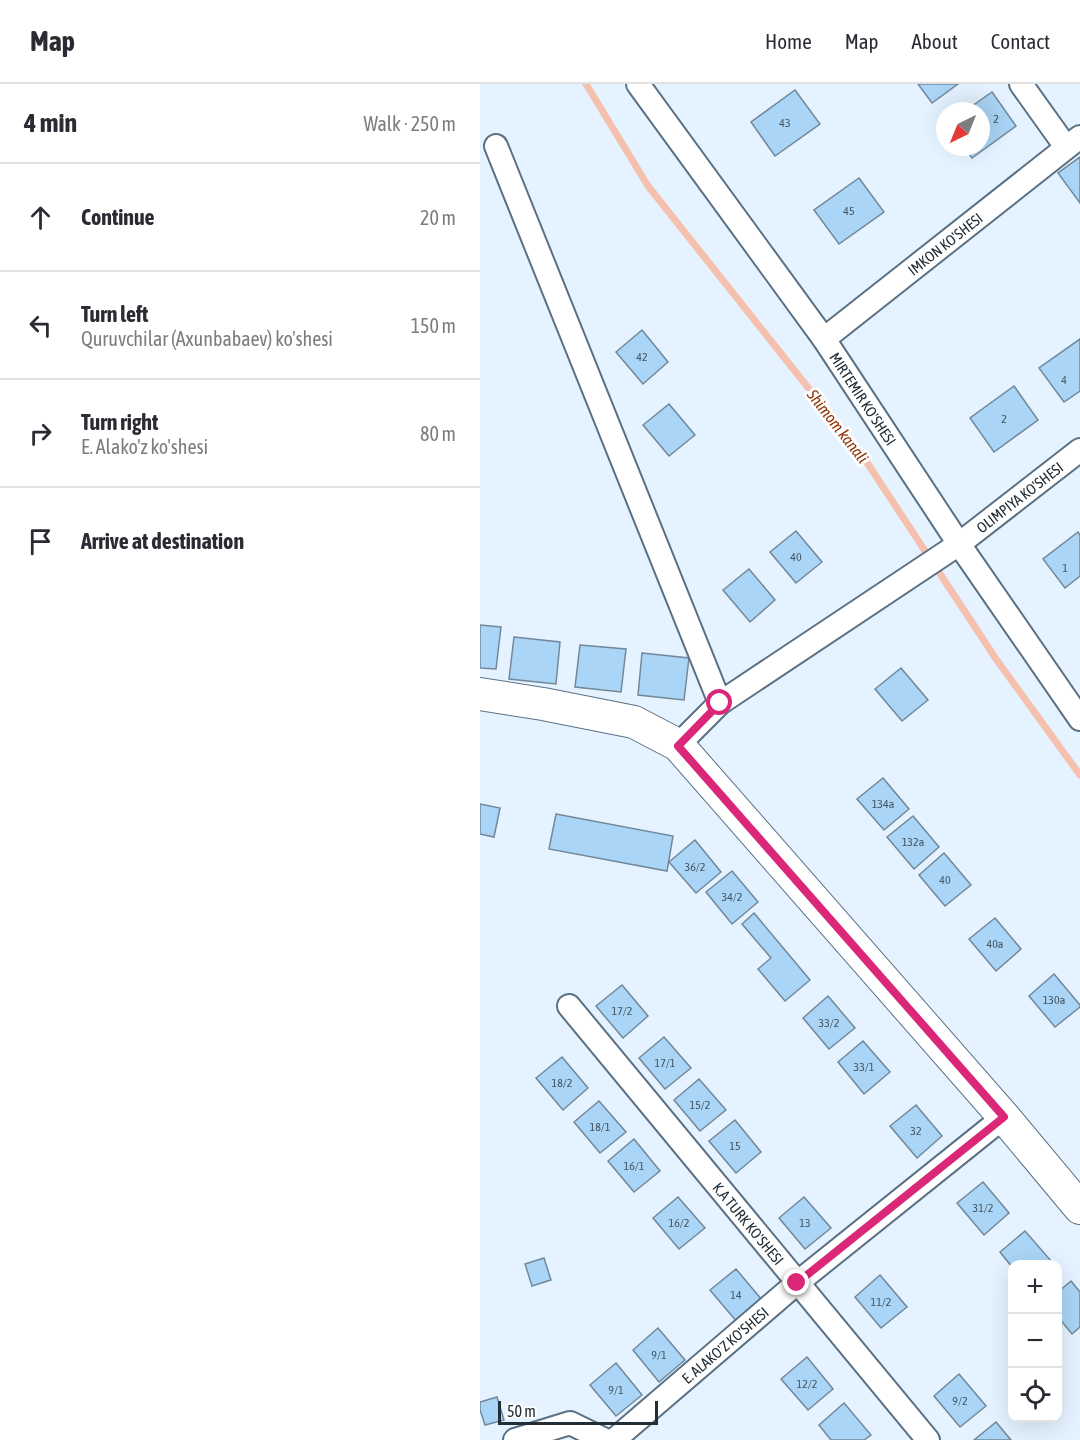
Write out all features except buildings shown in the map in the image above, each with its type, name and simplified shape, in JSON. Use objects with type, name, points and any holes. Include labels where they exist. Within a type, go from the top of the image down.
[{"type":"main road","points":[[480,694],[543,704],[633,723],[678,746],[1004,1117],[1080,1208]]},
{"type":"street","name":"MIRTEMIR KO'SHESI","points":[[638,84],[824,339],[959,544],[1080,719]]},
{"type":"street","name":"IMKON KO'SHESI","points":[[824,339],[1073,142],[1021,84]]},
{"type":"street","points":[[496,146],[720,703]]},
{"type":"street","name":"OLIMPIYA KO'SHESI","points":[[678,746],[720,703],[959,544],[1080,450]]},
{"type":"street","name":"K.A TURK KO'SHESI","points":[[569,1006],[928,1440]]},
{"type":"street","name":"E. ALAKO'Z KO'SHESI","points":[[614,1440],[797,1283],[1004,1117]]},
{"type":"street","points":[[515,1440],[570,1423],[605,1440]]},
{"type":"waterway","name":"Shimom kanali","points":[[586,84],[648,186],[864,458],[996,659],[1080,775]]},
{"type":"route","points":[[720,703],[678,746],[1004,1117],[797,1283]]}]
